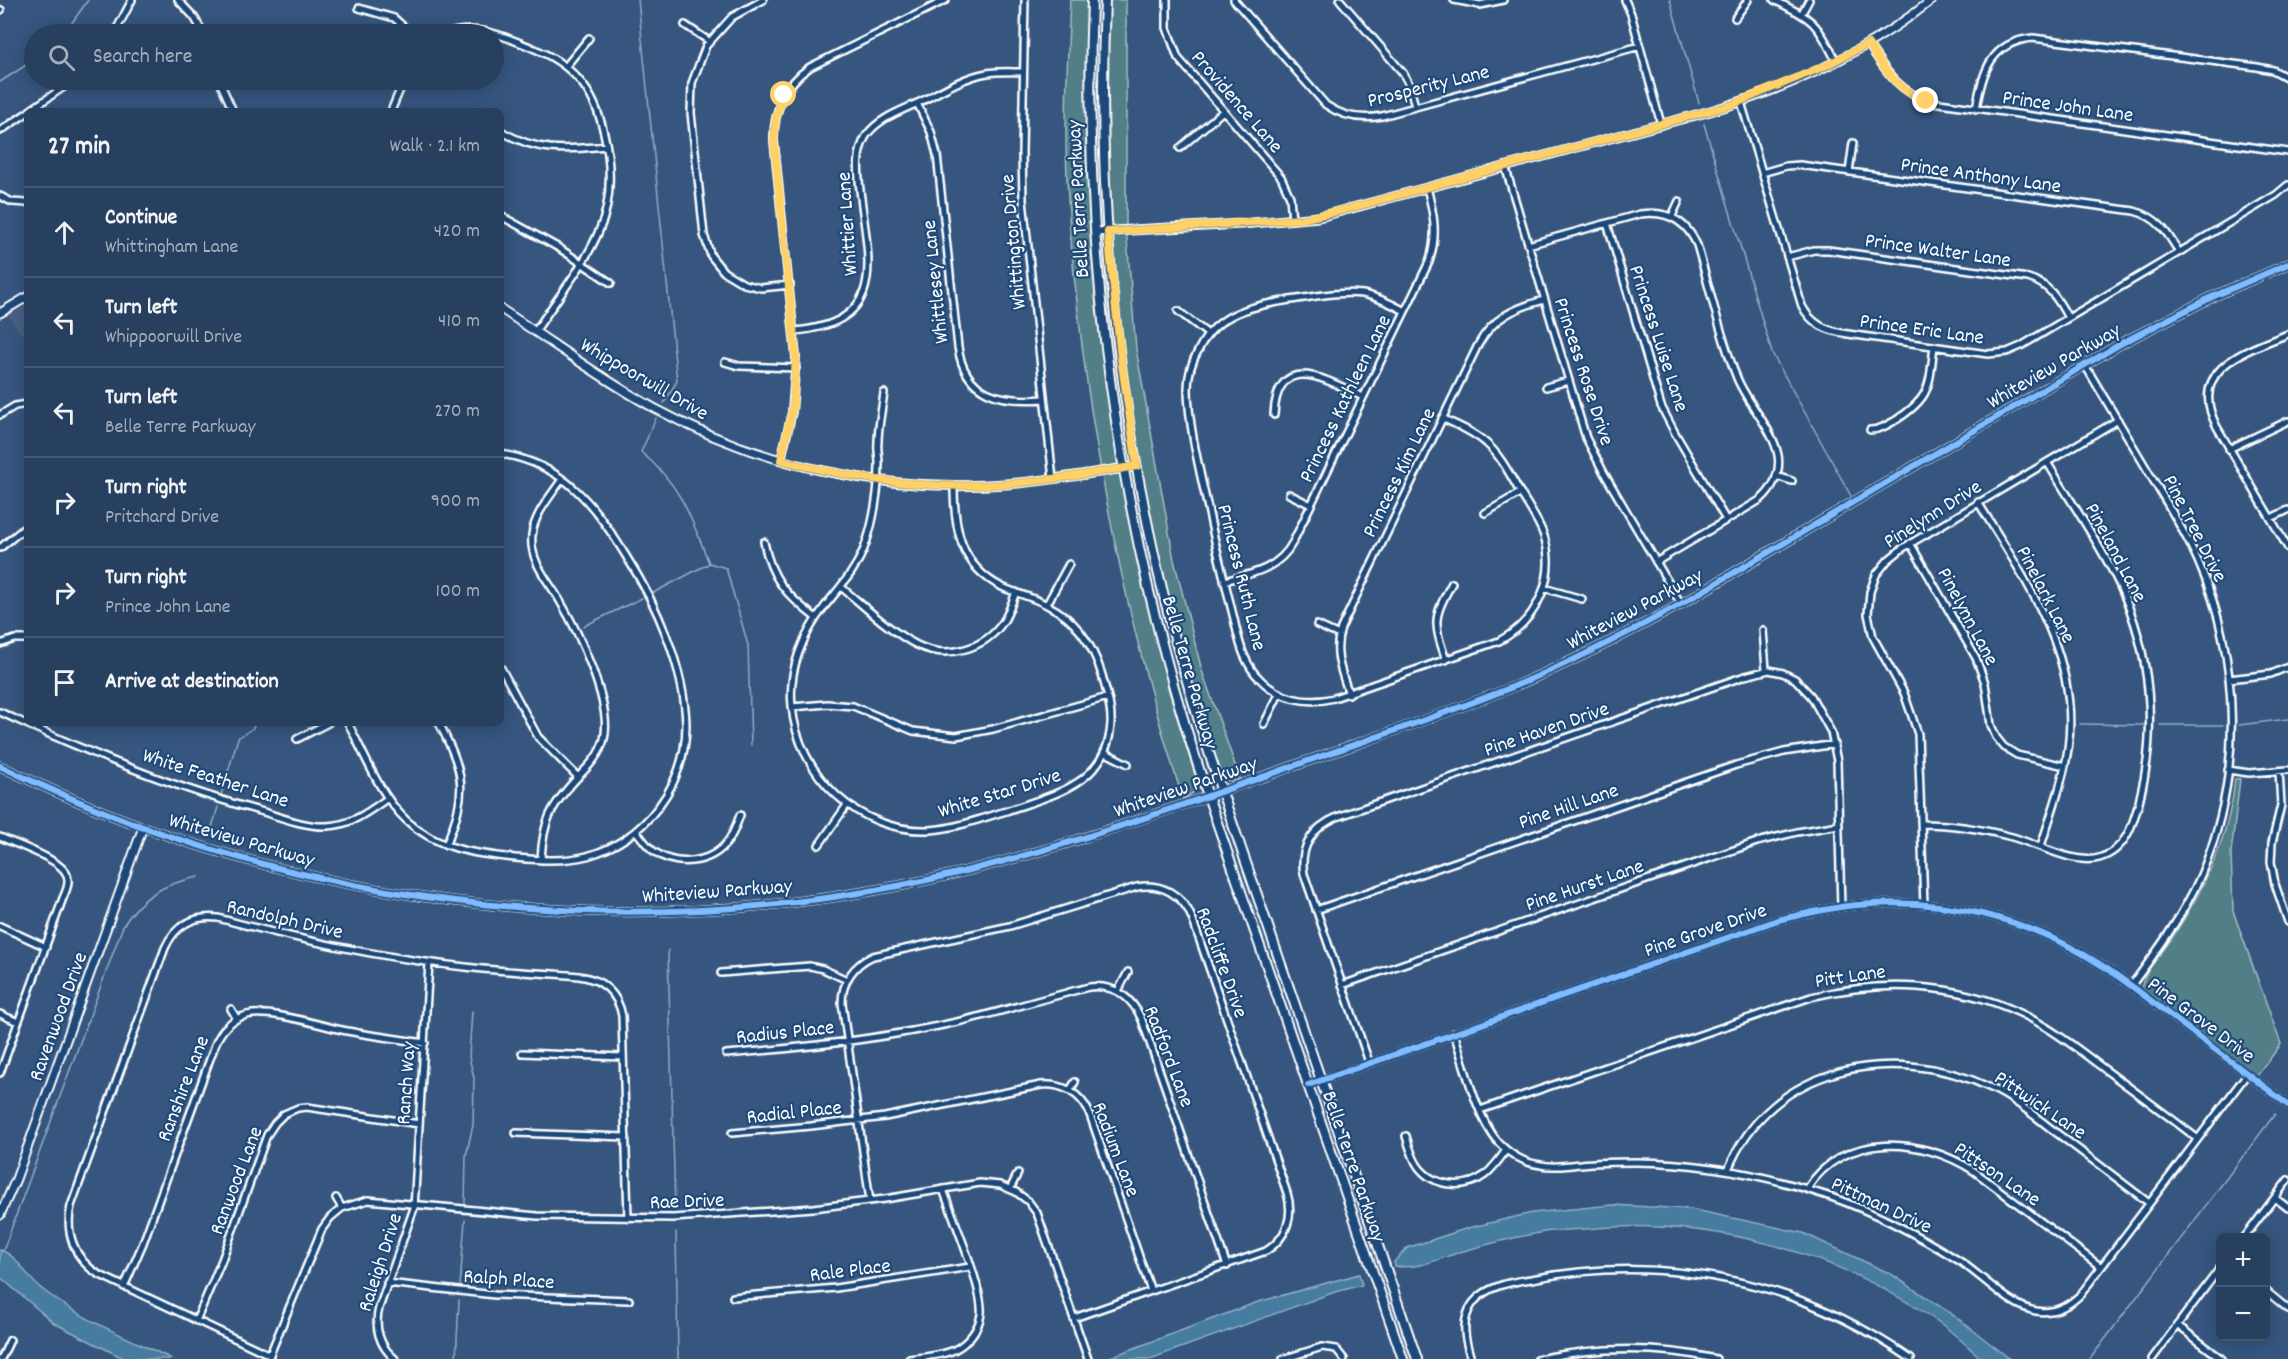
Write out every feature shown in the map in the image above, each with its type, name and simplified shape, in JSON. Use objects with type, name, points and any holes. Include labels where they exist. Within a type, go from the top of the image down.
[{"type":"main road","name":"Belle Terre Parkway","points":[[1092,0],[1090,131],[1101,311],[1123,468],[1144,571],[1171,678],[1208,795],[1403,1359]]},
{"type":"main road","name":"Belle Terre Parkway","points":[[1105,0],[1103,90],[1108,232],[1121,359],[1137,466],[1152,544],[1174,638],[1220,791],[1417,1359]]},
{"type":"street","points":[[119,24],[132,0]]},
{"type":"street","points":[[178,0],[198,24]]},
{"type":"street","points":[[763,0],[732,17],[709,41],[694,73],[690,102],[706,244],[720,269],[740,283],[761,288],[790,285]]},
{"type":"street","points":[[781,460],[792,412],[796,368],[795,332],[774,134],[776,117],[784,95],[796,79],[810,67],[946,0]]},
{"type":"street","name":"Whittington Drive","points":[[1025,0],[1023,200],[1053,479]]},
{"type":"street","name":"Providence Lane","points":[[1167,0],[1167,28],[1175,53],[1283,180],[1290,197],[1292,220]]},
{"type":"street","name":"Prosperity Lane","points":[[1234,0],[1319,98],[1335,111],[1353,117],[1369,118],[1640,46]]},
{"type":"street","points":[[1340,0],[1403,73],[1409,84],[1415,106]]},
{"type":"street","points":[[1454,0],[1473,4],[1503,0]]},
{"type":"street","points":[[1625,0],[1661,124]]},
{"type":"street","points":[[1734,18],[1748,0]]},
{"type":"street","points":[[1774,0],[1802,13],[1812,21],[1836,61]]},
{"type":"street","points":[[1802,13],[1809,0]]},
{"type":"street","points":[[1095,232],[1319,217],[1741,102],[1836,61],[1868,44],[1932,0]]},
{"type":"street","points":[[359,8],[394,18],[401,24]]},
{"type":"street","points":[[685,25],[709,41]]},
{"type":"street","points":[[504,37],[546,54],[566,66],[584,84],[601,118],[610,183],[607,208],[599,233],[535,332]]},
{"type":"street","points":[[566,66],[589,38]]},
{"type":"street","points":[[1976,109],[1982,79],[1990,62],[2005,47],[2028,38],[2046,38],[2257,67],[2273,70],[2288,78]]},
{"type":"street","name":"Prince John Lane","points":[[1868,44],[1888,75],[1908,92],[1932,102],[2288,152]]},
{"type":"street","name":"Whittier Lane","points":[[795,332],[832,324],[845,318],[860,300],[867,283],[868,266],[859,175],[860,151],[866,136],[876,125],[978,75],[1023,72]]},
{"type":"street","points":[[34,108],[60,90]]},
{"type":"street","points":[[224,90],[232,108]]},
{"type":"street","points":[[392,108],[400,90]]},
{"type":"street","name":"Prince Eric Lane","points":[[1741,102],[1802,306],[1809,317],[1820,326],[1841,333],[1988,354],[2004,353],[2021,346],[2276,195],[2288,185]]},
{"type":"street","name":"Whittlesey Lane","points":[[917,103],[931,132],[936,151],[958,351],[963,366],[975,383],[996,397],[1014,401],[1044,399]]},
{"type":"street","points":[[1180,148],[1223,111]]},
{"type":"street","points":[[0,131],[24,115]]},
{"type":"street","points":[[504,133],[524,143],[550,149],[606,146]]},
{"type":"street","points":[[1849,172],[1852,143]]},
{"type":"street","name":"Prince Anthony Lane","points":[[1762,173],[1795,165],[2134,211],[2162,225],[2179,252]]},
{"type":"street","name":"Princess Rose Drive","points":[[1505,166],[1583,429],[1594,455],[1681,604]]},
{"type":"street","name":"Princess Kathleen Lane","points":[[1224,581],[1256,573],[1278,561],[1291,546],[1426,268],[1433,246],[1434,216],[1427,188]]},
{"type":"street","points":[[0,196],[12,202],[24,203]]},
{"type":"street","points":[[1672,216],[1679,201]]},
{"type":"street","points":[[1528,245],[1646,213],[1672,216],[1686,227],[1697,246],[1736,374],[1776,449],[1778,461],[1776,476],[1763,498],[1656,562]]},
{"type":"street","points":[[504,218],[532,232],[611,283]]},
{"type":"street","name":"Princess Luise Lane","points":[[1607,223],[1661,406],[1726,520]]},
{"type":"street","name":"Prince Walter Lane","points":[[1787,257],[1810,250],[1824,250],[2028,278],[2049,289],[2068,318]]},
{"type":"street","name":"Whiteview Parkway","points":[[0,766],[72,799],[143,827],[273,867],[345,884],[409,895],[539,909],[621,912],[685,911],[816,900],[942,877],[1069,843],[1512,687],[1606,644],[1681,604],[2085,365],[2179,313],[2288,264]]},
{"type":"street","name":"Princess Ruth Lane","points":[[1405,310],[1368,296],[1351,294],[1248,308],[1222,321],[1208,334],[1193,363],[1189,377],[1189,395],[1204,490],[1224,581],[1246,659],[1258,678],[1278,694],[1315,702],[1349,694],[1494,643],[1509,635],[1532,614],[1544,588],[1548,562],[1545,539],[1538,523],[1501,460],[1488,444],[1442,418]]},
{"type":"street","points":[[0,313],[24,299]]},
{"type":"street","name":"Princess Kim Lane","points":[[1349,694],[1338,659],[1339,635],[1480,341],[1490,327],[1514,309],[1544,300]]},
{"type":"street","name":"Whippoorwill Drive","points":[[504,311],[664,413],[731,443],[781,460],[877,480],[954,486],[1053,479],[1137,466]]},
{"type":"street","points":[[1178,311],[1208,334]]},
{"type":"street","points":[[2288,333],[2229,360],[2212,380],[2208,398],[2210,413],[2229,449],[2288,548]]},
{"type":"street","points":[[1870,430],[1885,426],[1913,409],[1921,401],[1929,382],[1934,346]]},
{"type":"street","points":[[725,362],[739,366],[796,368]]},
{"type":"street","name":"Pine Tree Drive","points":[[2085,365],[2176,519],[2199,563],[2220,624],[2232,714],[2228,770],[2217,826],[2200,876],[2171,931],[2131,986]]},
{"type":"street","points":[[1274,415],[1275,399],[1280,389],[1288,380],[1300,375],[1318,376],[1363,397]]},
{"type":"street","points":[[1546,387],[1568,381]]},
{"type":"street","name":"White Star Drive","points":[[884,393],[878,433],[877,480],[871,527],[866,544],[854,568],[816,618],[801,646],[792,684],[792,707],[799,741],[809,762],[825,784],[847,805],[873,819],[897,827],[927,830],[950,827],[1066,790],[1088,775],[1104,752],[1111,724],[1108,697],[1096,658],[1086,639],[1067,618],[1047,604],[1016,592],[986,576],[966,553],[956,525],[954,486]]},
{"type":"street","points":[[0,415],[15,406],[24,404]]},
{"type":"street","name":"Pinelynn Drive","points":[[1924,905],[1919,744],[1914,719],[1902,689],[1874,640],[1868,614],[1869,596],[1876,575],[1891,556],[1910,543],[2118,420]]},
{"type":"street","points":[[2229,449],[2288,421]]},
{"type":"street","points":[[350,726],[388,798],[402,815],[416,828],[446,845],[476,854],[541,860],[570,859],[593,854],[620,842],[636,831],[658,809],[670,789],[678,770],[685,739],[683,699],[662,626],[638,575],[597,511],[577,490],[529,461],[504,455]]},
{"type":"street","name":"Pineland Lane","points":[[1922,824],[1976,829],[2088,860],[2105,856],[2120,846],[2131,829],[2141,796],[2150,734],[2147,679],[2140,644],[2131,612],[2114,574],[2047,462]]},
{"type":"street","points":[[1776,476],[1792,481]]},
{"type":"street","points":[[541,860],[543,832],[548,815],[557,800],[591,763],[601,747],[605,732],[604,713],[589,660],[568,615],[536,561],[532,541],[535,521],[562,479]]},
{"type":"street","points":[[1485,513],[1520,493]]},
{"type":"street","points":[[1289,494],[1311,505]]},
{"type":"street","name":"Pinelark Lane","points":[[1978,502],[2044,614],[2060,652],[2070,708],[2069,736],[2065,766],[2041,846]]},
{"type":"street","points":[[2271,518],[2288,510]]},
{"type":"street","points":[[0,548],[24,528]]},
{"type":"street","points":[[764,542],[770,566],[778,582],[794,601],[816,618]]},
{"type":"street","name":"Pinelynn Lane","points":[[1910,543],[1976,658],[1985,683],[1990,721],[1996,738],[2004,747],[2017,755],[2065,766]]},
{"type":"street","points":[[1047,604],[1069,564]]},
{"type":"street","points":[[1446,660],[1437,634],[1436,621],[1439,608],[1452,583]]},
{"type":"street","points":[[841,587],[912,642],[926,649],[943,652],[964,650],[987,638],[1002,623],[1016,592]]},
{"type":"street","points":[[1544,588],[1582,599]]},
{"type":"street","points":[[1317,625],[1339,635]]},
{"type":"street","points":[[1763,630],[1766,670],[1786,674],[1803,686],[1829,727],[1835,744],[1841,907]]},
{"type":"street","points":[[0,644],[10,640],[24,639]]},
{"type":"street","points":[[2229,679],[2271,674],[2288,667]]},
{"type":"street","name":"Pine Haven Drive","points":[[1369,1062],[1304,874],[1303,855],[1312,834],[1329,821],[1766,670]]},
{"type":"street","points":[[504,674],[538,737],[578,777]]},
{"type":"street","points":[[1264,724],[1278,694]]},
{"type":"street","points":[[792,707],[845,705],[867,710],[905,729],[956,736],[993,729],[1108,697]]},
{"type":"street","name":"White Feather Lane","points":[[0,712],[24,723]]},
{"type":"street","name":"White Feather Lane","points":[[32,726],[187,789],[299,822],[324,826],[352,821],[388,798]]},
{"type":"street","points":[[297,739],[322,726]]},
{"type":"street","points":[[440,726],[457,761],[461,787],[459,810],[446,845]]},
{"type":"street","name":"Pine Hill Lane","points":[[1316,910],[1736,765],[1784,752],[1835,744]]},
{"type":"street","points":[[1104,752],[1128,764]]},
{"type":"street","points":[[2228,770],[2242,773],[2288,770]]},
{"type":"street","points":[[2279,771],[2281,800],[2272,843],[2271,862],[2275,884],[2288,922]]},
{"type":"street","points":[[819,845],[847,805]]},
{"type":"street","points":[[636,831],[647,845],[661,856],[693,861],[710,855],[724,846],[732,835],[740,814]]},
{"type":"street","name":"Pine Hurst Lane","points":[[1342,985],[1757,842],[1839,825]]},
{"type":"street","name":"Ravenwood Drive","points":[[0,1215],[5,1194],[143,827]]},
{"type":"street","points":[[0,837],[52,861],[63,868],[67,874],[67,888],[0,1072]]},
{"type":"street","name":"Radcliffe Drive","points":[[847,980],[859,965],[873,956],[1010,926],[1137,887],[1157,887],[1174,894],[1185,904],[1192,918],[1290,1207],[1287,1226],[1276,1244],[1262,1253],[1074,1318]]},
{"type":"street","name":"Pine Grove Drive","points":[[1308,1085],[1778,920],[1841,907],[1879,903],[1924,905],[1974,912],[2033,930],[2078,951],[2131,986],[2288,1105]]},
{"type":"street","name":"Randolph Drive","points":[[269,1357],[93,1271],[80,1257],[71,1239],[69,1214],[165,948],[173,933],[193,920],[213,918],[331,946],[429,963],[579,975],[595,979],[612,992],[620,1006],[628,1218]]},
{"type":"street","points":[[0,926],[45,947]]},
{"type":"street","name":"Ranch Way","points":[[414,1205],[429,963]]},
{"type":"street","points":[[721,973],[810,966],[824,969],[847,980],[842,1000],[870,1201]]},
{"type":"street","points":[[1118,991],[1128,972]]},
{"type":"street","name":"Pitt Lane","points":[[1480,1110],[1811,997],[1856,988],[1899,985],[1951,990],[1989,1000],[2020,1012],[2067,1040],[2198,1139]]},
{"type":"street","name":"Radford Lane","points":[[848,1041],[955,1022],[1089,987],[1106,987],[1118,991],[1134,1005],[1142,1020],[1227,1266]]},
{"type":"street","points":[[231,1009],[237,1019]]},
{"type":"street","points":[[0,1014],[18,1022]]},
{"type":"street","name":"Ranshire Lane","points":[[124,1287],[147,1232],[215,1045],[223,1030],[237,1019],[250,1014],[263,1014],[424,1043]]},
{"type":"street","name":"Pittman Drive","points":[[1454,1033],[1490,1133],[1506,1150],[1524,1161],[1545,1166],[1634,1162],[1728,1170],[1807,1189],[1847,1203],[1910,1232],[1961,1263],[2012,1300],[2033,1311],[2053,1311],[2070,1304],[2084,1291],[2247,1074]]},
{"type":"street","name":"Radius Place","points":[[726,1053],[848,1041]]},
{"type":"street","points":[[522,1053],[623,1057]]},
{"type":"street","name":"Pittwick Lane","points":[[1728,1170],[1739,1145],[1754,1124],[1775,1103],[1797,1088],[1821,1077],[1858,1068],[1913,1066],[1964,1077],[2001,1093],[2034,1115],[2149,1203]]},
{"type":"street","points":[[1070,1090],[1075,1082]]},
{"type":"street","name":"Radium Lane","points":[[858,1120],[924,1110],[1041,1085],[1055,1085],[1070,1090],[1081,1099],[1089,1112],[1151,1292]]},
{"type":"street","name":"Ranwood Lane","points":[[196,1321],[222,1260],[267,1135],[277,1120],[293,1110],[313,1107],[419,1124]]},
{"type":"street","name":"Radial Place","points":[[732,1133],[858,1120]]},
{"type":"street","points":[[516,1133],[626,1137]]},
{"type":"street","points":[[1406,1136],[1414,1158],[1421,1169],[1433,1179],[1449,1184],[1467,1184],[1482,1178],[1506,1150]]},
{"type":"street","name":"Pittson Lane","points":[[1807,1189],[1824,1166],[1850,1152],[1893,1145],[1931,1150],[1957,1160],[1974,1171],[2101,1267]]},
{"type":"street","points":[[1010,1189],[1018,1173]]},
{"type":"street","points":[[2248,1233],[2288,1180]]},
{"type":"street","name":"Rae Drive","points":[[342,1208],[368,1200],[537,1216],[628,1218],[753,1214],[870,1201],[980,1183],[995,1184],[1010,1189],[1028,1202],[1039,1218],[1088,1359]]},
{"type":"street","points":[[909,1359],[953,1351],[965,1343],[980,1320],[981,1306],[970,1267],[943,1189]]},
{"type":"street","points":[[269,1357],[319,1234],[328,1220],[342,1208],[336,1198]]},
{"type":"street","points":[[2275,1198],[2288,1208]]},
{"type":"street","name":"Raleigh Drive","points":[[395,1359],[383,1346],[376,1325],[379,1308],[414,1205]]},
{"type":"street","name":"Rale Place","points":[[733,1297],[855,1285],[970,1267]]},
{"type":"street","points":[[1471,1359],[1465,1340],[1465,1324],[1472,1304],[1485,1292],[1504,1285],[1546,1276],[1629,1269],[1706,1275],[1778,1293],[1848,1321],[1911,1359]]},
{"type":"street","points":[[2152,1359],[2216,1274]]},
{"type":"street","name":"Ralph Place","points":[[387,1283],[503,1296],[629,1300]]},
{"type":"street","points":[[2270,1295],[2288,1308]]},
{"type":"street","points":[[2177,1325],[2222,1359]]},
{"type":"street","points":[[1,1359],[10,1340]]},
{"type":"street","points":[[1283,1359],[1326,1346],[1338,1350],[1344,1359]]},
{"type":"street","points":[[1538,1359],[1580,1352],[1625,1350],[1673,1352],[1716,1359]]},
{"type":"shaded area","points":[[24,303],[24,334],[22,335],[7,313]]},
{"type":"shaded area","points":[[1612,1205],[1690,1209],[1803,1233],[1891,1274],[1956,1317],[2010,1359],[1982,1359],[1937,1321],[1897,1296],[1855,1275],[1768,1244],[1724,1234],[1678,1228],[1632,1227],[1554,1231],[1492,1243],[1420,1265],[1395,1266],[1394,1262],[1407,1248],[1468,1228],[1532,1213]]},
{"type":"shaded area","points":[[0,1250],[16,1260],[37,1285],[52,1297],[102,1326],[172,1359],[125,1359],[54,1323],[0,1277]]},
{"type":"shaded area","points":[[1359,1274],[1362,1285],[1332,1293],[1150,1359],[1105,1359],[1258,1302]]},
{"type":"green space","points":[[1070,0],[1088,0],[1088,182],[1097,304],[1112,425],[1139,560],[1170,684],[1167,685],[1197,781],[1193,793],[1183,799],[1152,695],[1125,589],[1103,483],[1086,375],[1069,223],[1066,162]]},
{"type":"green space","points":[[1108,0],[1126,0],[1126,227],[1136,349],[1174,560],[1202,671],[1240,779],[1234,781],[1220,776],[1194,697],[1160,565],[1136,444],[1119,322],[1109,199]]},
{"type":"green space","points":[[2235,779],[2240,779],[2231,853],[2233,911],[2281,1044],[2257,1076],[2141,989],[2150,967],[2174,935],[2206,880],[2228,821]]},
{"type":"waterway","points":[[71,24],[88,0]]},
{"type":"waterway","points":[[638,0],[677,381],[664,403]]},
{"type":"waterway","points":[[1670,0],[1699,103]]},
{"type":"waterway","points":[[0,82],[24,66]]},
{"type":"waterway","points":[[1704,124],[1772,353],[1851,496]]},
{"type":"waterway","points":[[656,418],[641,452],[655,464],[675,489],[690,516],[709,563],[726,568],[748,645],[751,745]]},
{"type":"waterway","points":[[653,593],[708,564]]},
{"type":"waterway","points":[[584,626],[642,598]]},
{"type":"waterway","points":[[2239,725],[2288,719]]},
{"type":"waterway","points":[[2080,724],[2144,725]]},
{"type":"waterway","points":[[2160,725],[2223,725]]},
{"type":"waterway","points":[[221,795],[238,738],[254,726]]},
{"type":"waterway","points":[[210,834],[218,807]]},
{"type":"waterway","points":[[3,1251],[123,926],[138,907],[155,893],[175,883],[199,877]]},
{"type":"waterway","points":[[668,950],[675,1209]]},
{"type":"waterway","points":[[465,1203],[466,1156],[473,1125],[474,1078],[469,1057],[472,1011]]},
{"type":"waterway","points":[[2090,1359],[2275,1114]]},
{"type":"waterway","points":[[460,1285],[465,1220]]},
{"type":"waterway","points":[[676,1232],[678,1359]]},
{"type":"waterway","points":[[456,1359],[459,1300]]},
{"type":"cycle path","points":[[0,766],[127,821],[238,857],[331,880],[425,897],[521,908],[617,912],[712,909],[808,900],[950,875],[1044,850],[1182,805],[1455,709],[1557,667],[1681,604],[2122,343],[2212,297],[2288,264]]},
{"type":"cycle path","points":[[1308,1085],[1778,920],[1838,907],[1890,903],[1921,904],[1983,914],[2013,923],[2071,947],[2128,983],[2288,1105]]},
{"type":"route","points":[[784,95],[776,117],[774,141],[794,321],[796,380],[792,412],[781,460],[877,480],[954,486],[1037,481],[1137,466],[1121,359],[1108,232],[1319,217],[1731,105],[1825,66],[1868,44],[1892,79],[1904,90],[1926,101]]}]
